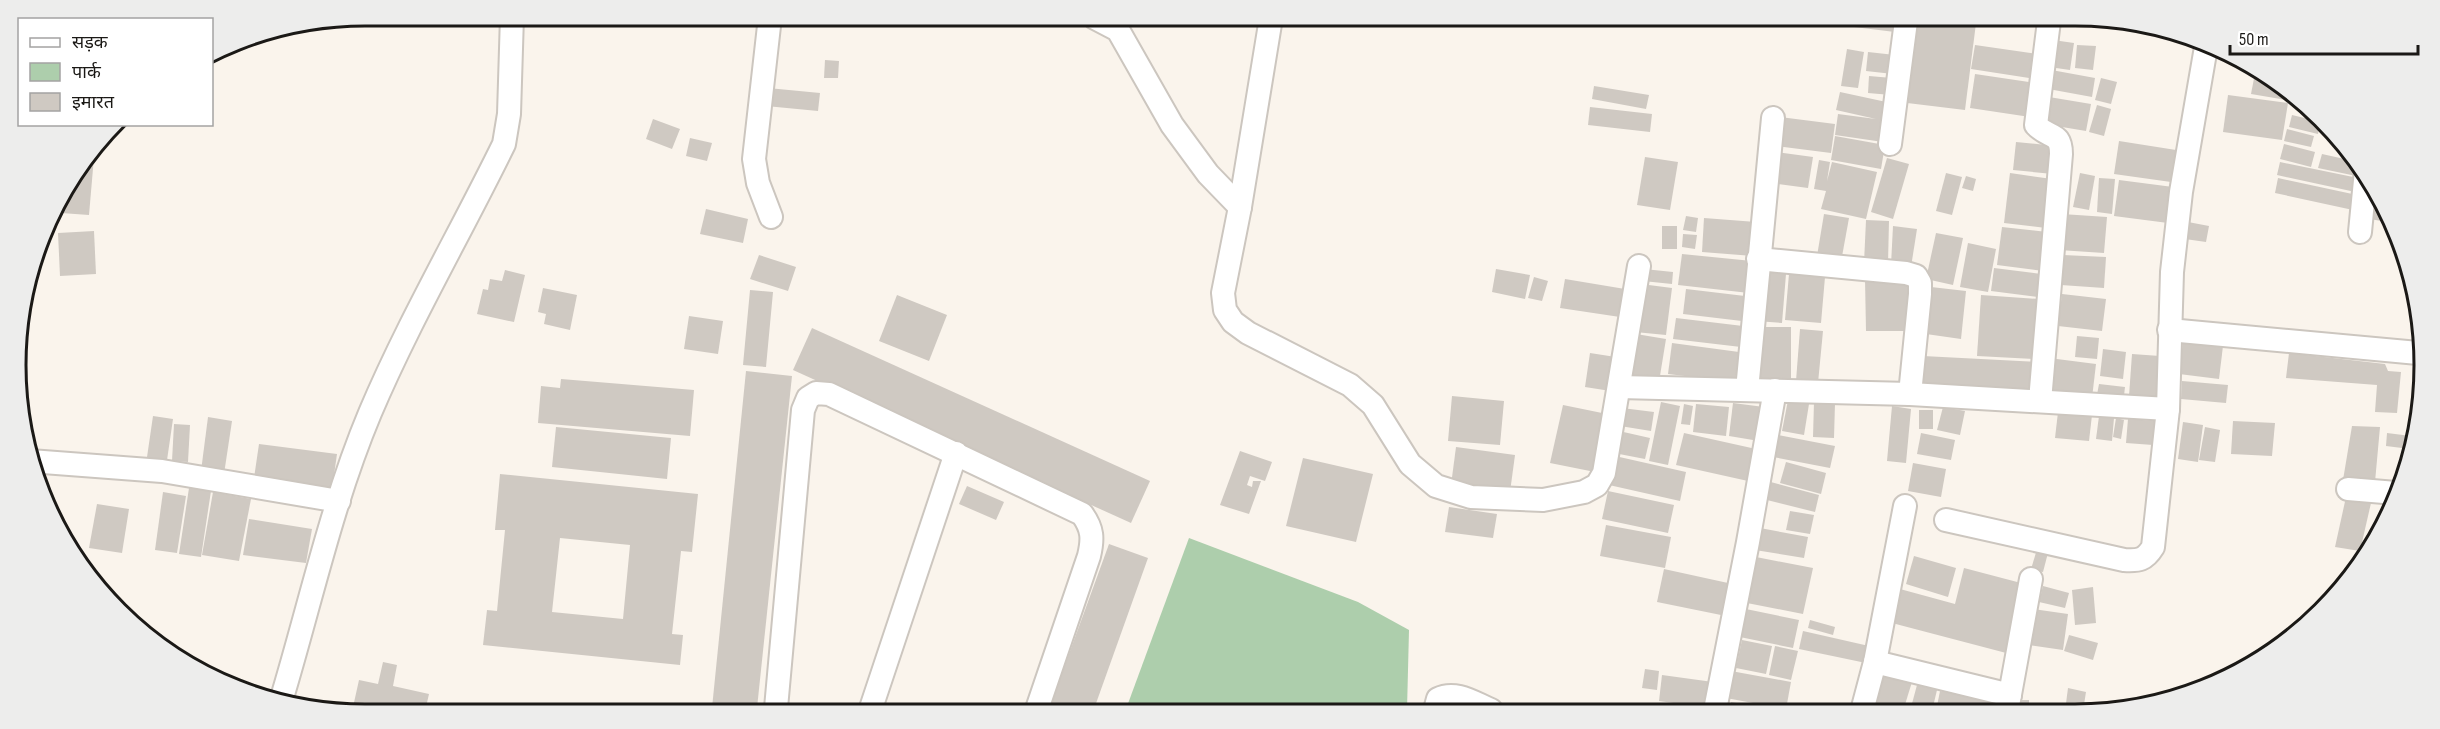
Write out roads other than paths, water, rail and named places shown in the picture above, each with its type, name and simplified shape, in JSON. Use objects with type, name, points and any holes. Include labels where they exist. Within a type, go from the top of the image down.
[{"type":"street","points":[[283,693],[339,501],[370,412],[504,144],[509,114],[512,26]]},
{"type":"street","points":[[770,26],[753,159],[758,183],[771,217]]},
{"type":"street","points":[[1110,26],[1118,30],[1172,125],[1208,174],[1240,207]]},
{"type":"street","points":[[1270,26],[1240,207],[1223,293],[1225,310],[1233,322],[1248,333],[1350,385],[1373,405],[1410,464],[1436,486],[1471,497],[1543,500],[1584,492],[1597,484],[1604,473],[1639,266]]},
{"type":"street","points":[[1890,144],[1905,26]]},
{"type":"street","points":[[2040,401],[2061,154],[2061,143],[2056,136],[2042,131],[2036,125],[2048,26]]},
{"type":"street","points":[[1946,520],[2124,560],[2138,561],[2147,557],[2153,547],[2168,409],[2172,272],[2181,192],[2205,51]]},
{"type":"street","points":[[1747,390],[1773,118]]},
{"type":"street","points":[[2360,232],[2364,188]]},
{"type":"street","points":[[1758,259],[1906,273],[1916,276],[1920,283],[1920,294],[1910,394]]},
{"type":"street","points":[[2169,330],[2414,353]]},
{"type":"street","points":[[1619,387],[1910,394],[2168,409]]},
{"type":"street","points":[[1716,704],[1775,390]]},
{"type":"street","points":[[776,704],[803,410],[807,398],[816,393],[829,394],[956,453],[1082,514],[1091,526],[1093,540],[1089,556],[1039,704]]},
{"type":"street","points":[[872,704],[956,453]]},
{"type":"street","points":[[40,462],[162,471],[339,501]]},
{"type":"street","points":[[2348,489],[2390,492]]},
{"type":"street","points":[[1864,704],[1875,662],[1905,506]]},
{"type":"street","points":[[1875,662],[2008,703],[2031,579]]},
{"type":"street","points":[[1437,704],[1438,699],[1446,695],[1455,695],[1477,704]]}]
